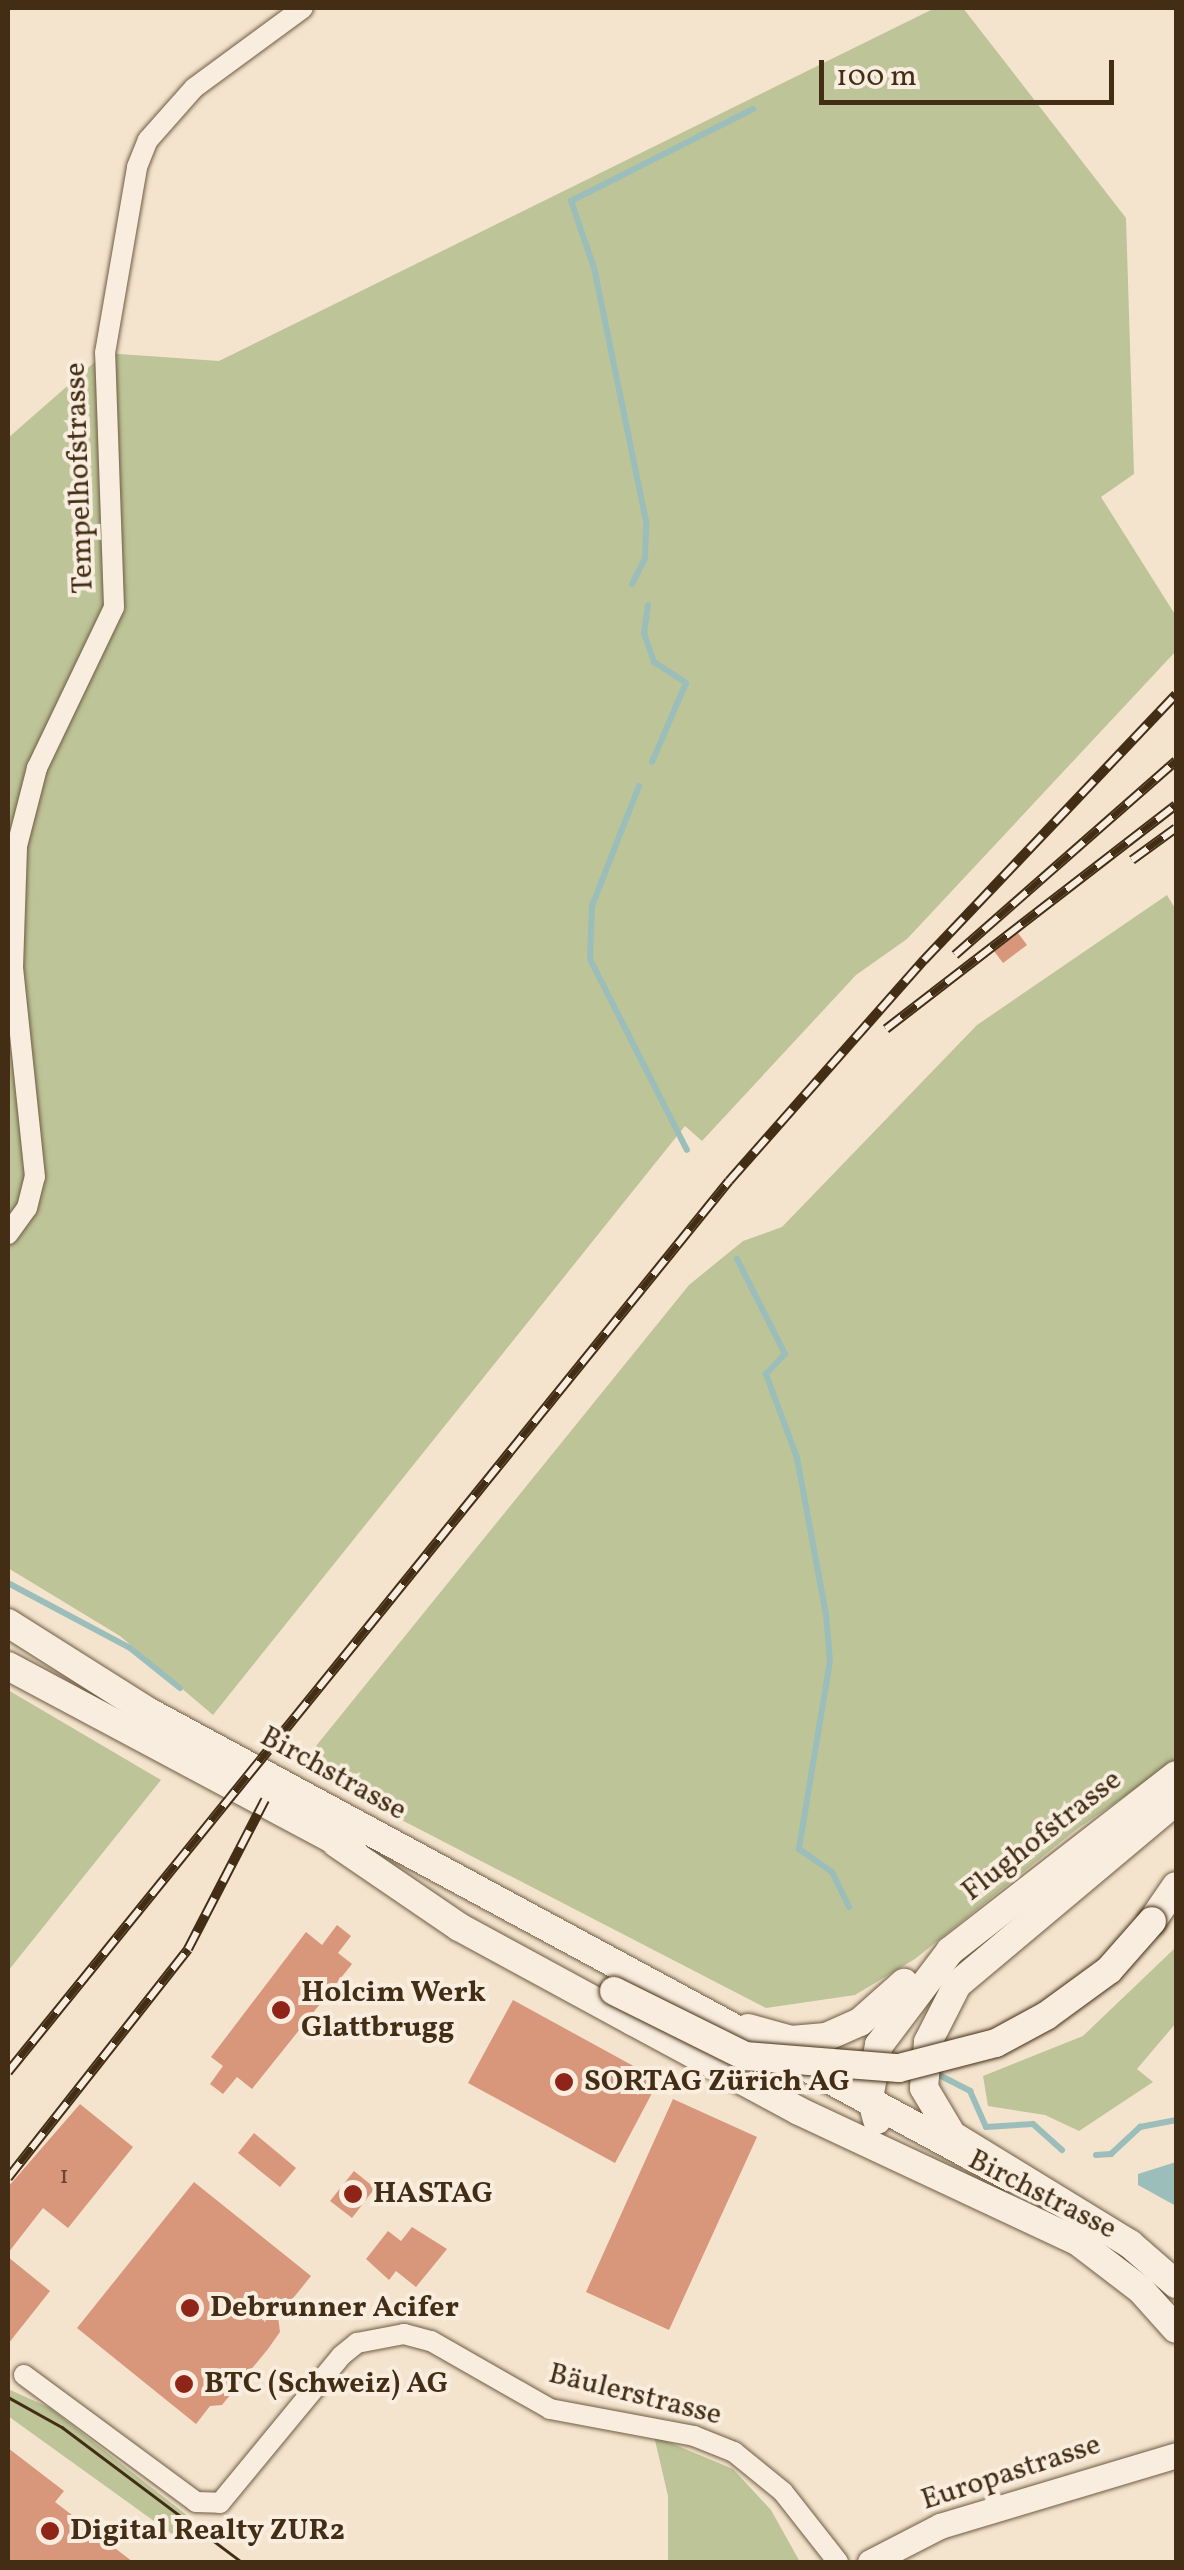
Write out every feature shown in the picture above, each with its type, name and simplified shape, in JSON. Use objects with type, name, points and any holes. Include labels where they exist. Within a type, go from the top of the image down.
[{"type":"main road","name":"Birchstrasse","points":[[8,1623],[146,1711],[745,2056],[792,2066],[899,2068],[996,2043],[1046,2016],[1109,1970],[1176,1886]]},
{"type":"main road","name":"Birchstrasse","points":[[8,1666],[336,1843],[1010,2177],[1130,2244],[1176,2284]]},
{"type":"main road","name":"Flughofstrasse","points":[[950,1952],[1176,1775]]},
{"type":"main road","name":"Birchstrasse","points":[[1010,2177],[952,2135],[930,2106],[924,2068],[944,2005],[973,1968],[1176,1801]]},
{"type":"main road","name":"Birchstrasse","points":[[336,1843],[459,1927],[916,2166],[1077,2241],[1141,2290],[1176,2329]]},
{"type":"main road","name":"Birchstrasse","points":[[622,1983],[754,2031],[810,2041],[860,2022],[928,1959],[950,1952]]},
{"type":"main road","points":[[872,2108],[879,2045],[950,1952]]},
{"type":"main road","name":"Birchstrasse","points":[[872,2108],[916,2166]]},
{"type":"street","name":"Tempelhofstrasse","points":[[8,1234],[27,1208],[35,1177],[14,984],[17,846],[37,768],[114,607],[105,353],[138,167],[148,140],[194,88],[303,8]]},
{"type":"street","name":"Bäulerstrasse","points":[[24,2375],[196,2502],[220,2502],[341,2356],[357,2343],[404,2334],[550,2409],[694,2436],[734,2452],[783,2492],[838,2562]]},
{"type":"street","name":"Europastrasse","points":[[870,2562],[940,2526],[1176,2456]]},
{"type":"green space","points":[[935,8],[963,8],[1126,218],[1134,474],[1101,497],[1176,616],[1176,651],[907,939],[856,975],[702,1141],[685,1126],[213,1715],[120,1636],[8,1568],[8,438],[105,353],[219,361]]},
{"type":"green space","points":[[1167,895],[1176,910],[1176,1761],[1077,1829],[915,1959],[855,1995],[766,2008],[299,1767],[689,1285],[743,1241],[782,1227],[977,1025]]},
{"type":"green space","points":[[8,1690],[161,1780],[8,1971]]},
{"type":"green space","points":[[1176,1947],[1176,2023],[1137,2069],[1153,2082],[1079,2131],[1045,2115],[988,2106],[983,2076],[1083,2036]]},
{"type":"green space","points":[[8,2389],[50,2408],[193,2520],[179,2539],[8,2416]]},
{"type":"green space","points":[[654,2436],[733,2469],[771,2510],[800,2562],[668,2562],[668,2496]]},
{"type":"water","points":[[1176,2162],[1176,2206],[1138,2185],[1138,2174]]},
{"type":"building","points":[[1018,933],[1027,945],[1003,963],[994,951]]},
{"type":"building","name":"Holcim Werk Glattbrugg","points":[[337,1925],[351,1936],[338,1953],[352,1964],[252,2089],[237,2077],[223,2094],[210,2084],[223,2066],[211,2057],[306,1932],[322,1945]]},
{"type":"building","name":"SORTAG Zürich AG","points":[[513,2000],[659,2080],[615,2163],[468,2083]]},
{"type":"building","points":[[673,2099],[757,2137],[669,2330],[586,2292]]},
{"type":"building","points":[[80,2104],[133,2147],[68,2228],[43,2208],[8,2253],[8,2187]]},
{"type":"building","points":[[254,2133],[296,2168],[280,2187],[238,2153]]},
{"type":"building","name":"HASTAG","points":[[354,2171],[375,2188],[352,2218],[330,2201]]},
{"type":"building","name":"Debrunner Acifer","points":[[194,2182],[311,2276],[278,2317],[280,2332],[268,2349],[222,2405],[210,2406],[196,2424],[77,2328]]},
{"type":"building","points":[[412,2227],[447,2249],[416,2287],[396,2271],[389,2280],[366,2259],[388,2231],[401,2241]]},
{"type":"building","points":[[8,2257],[50,2291],[8,2344]]},
{"type":"building","name":"Digital Realty ZUR2","points":[[8,2448],[64,2491],[55,2502],[133,2562],[8,2562]]},
{"type":"waterway","points":[[632,584],[645,558],[646,521],[594,268],[571,201],[753,109]]},
{"type":"waterway","points":[[648,605],[644,633],[654,662],[686,683],[652,762]]},
{"type":"waterway","points":[[639,786],[592,906],[590,959],[687,1150]]},
{"type":"waterway","points":[[737,1259],[785,1354],[766,1374],[797,1458],[826,1615],[830,1661],[799,1849],[832,1872],[849,1907]]},
{"type":"waterway","points":[[8,1583],[130,1648],[180,1688]]},
{"type":"waterway","points":[[941,2076],[970,2091],[986,2127],[1033,2124],[1062,2150]]},
{"type":"waterway","points":[[1096,2155],[1111,2154],[1140,2127],[1176,2120]]},
{"type":"tram line","points":[[8,2397],[62,2427],[242,2562]]},
{"type":"railway","points":[[8,2072],[729,1181],[924,960],[1176,694]]},
{"type":"railway","points":[[955,955],[1176,761]]},
{"type":"railway","points":[[886,1029],[1176,805]]},
{"type":"railway","points":[[1132,860],[1176,828]]},
{"type":"railway","points":[[8,2178],[188,1949],[265,1800]]},
{"type":"place","name":"Holcim Werk Glattbrugg","points":[[281,2010]]},
{"type":"place","name":"SORTAG Zürich AG","points":[[564,2082]]},
{"type":"place","name":"HASTAG","points":[[353,2194]]},
{"type":"place","name":"Debrunner Acifer","points":[[190,2308]]},
{"type":"place","name":"BTC (Schweiz) AG","points":[[184,2384]]},
{"type":"place","name":"Digital Realty ZUR2","points":[[50,2531]]}]
